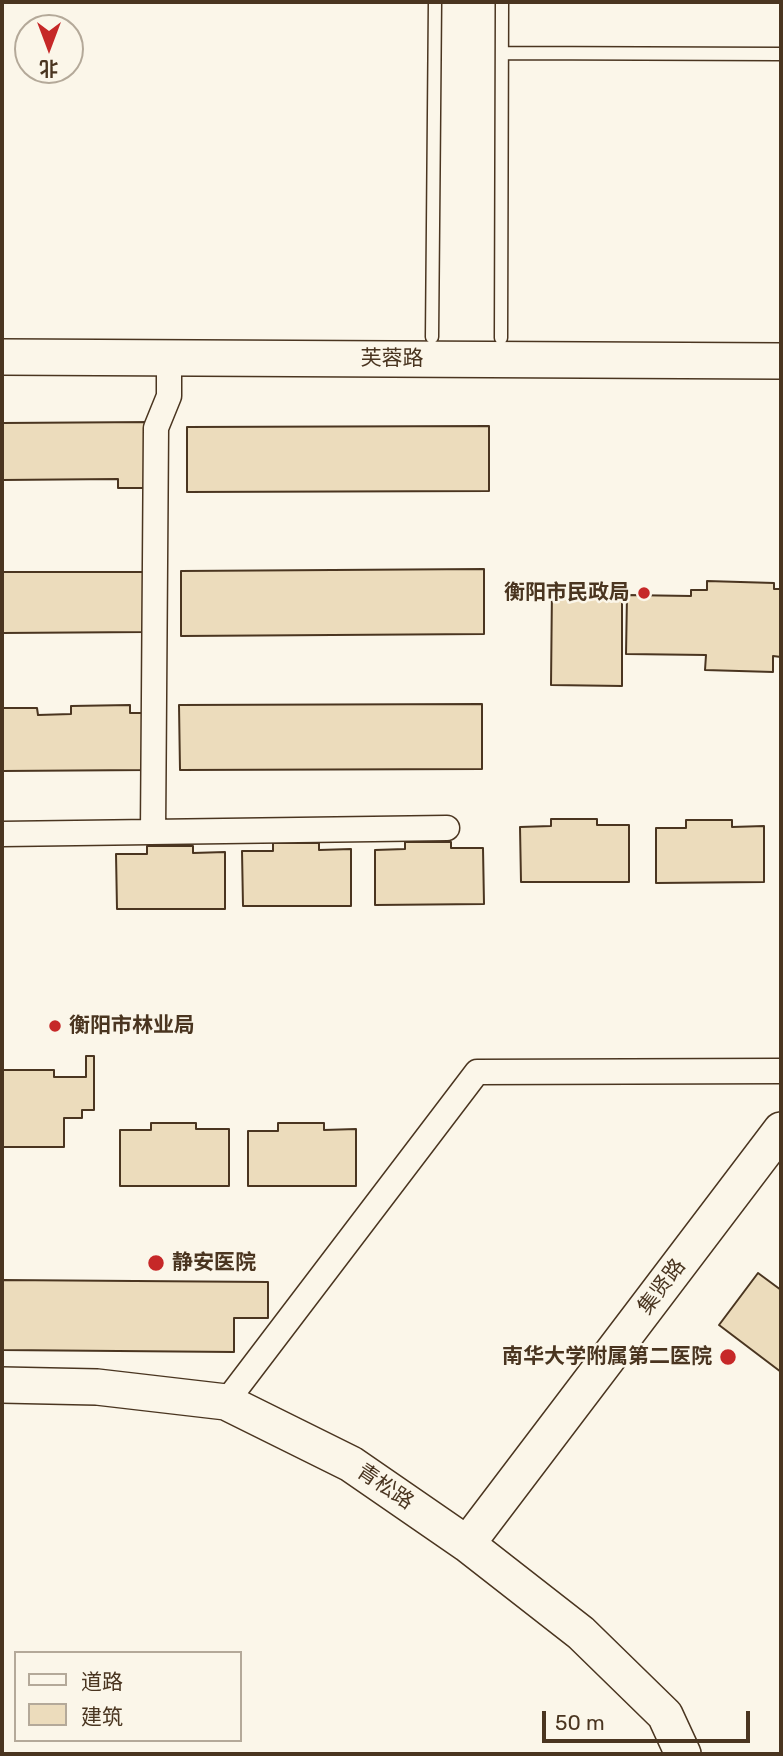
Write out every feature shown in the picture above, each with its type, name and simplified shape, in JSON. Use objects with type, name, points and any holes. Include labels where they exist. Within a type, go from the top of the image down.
[{"type":"street","name":"芙蓉路","points":[[2,335],[781,339]]},
{"type":"street","name":"芙蓉路","points":[[2,357],[781,361]]},
{"type":"street","points":[[153,832],[156,428],[169,396],[169,358]]},
{"type":"street","points":[[2,834],[447,828]]},
{"type":"street","points":[[226,1402],[477,1072],[781,1071]]},
{"type":"street","name":"集贤路","points":[[475,1550],[781,1130]]},
{"type":"street","name":"集贤路","points":[[475,1550],[781,1165]]},
{"type":"street","name":"青松路","points":[[2,1385],[97,1387],[226,1402],[351,1464],[475,1550],[581,1633],[665,1715],[683,1754]]},
{"type":"lane","points":[[432,337],[435,2]]},
{"type":"lane","points":[[501,338],[502,2]]},
{"type":"lane","points":[[502,53],[781,54]]},
{"type":"building","points":[[152,422],[152,488],[118,488],[118,479],[2,480],[2,423]]},
{"type":"building","points":[[489,426],[489,491],[187,492],[187,427]]},
{"type":"building","points":[[484,569],[484,634],[181,636],[181,571]]},
{"type":"building","points":[[2,572],[146,572],[146,632],[2,633]]},
{"type":"building","points":[[707,581],[774,583],[774,589],[781,589],[781,657],[773,656],[773,672],[705,670],[706,655],[626,654],[627,595],[691,596],[691,590],[707,590]]},
{"type":"building","points":[[552,588],[622,588],[622,686],[551,685]]},
{"type":"building","points":[[482,704],[482,769],[180,770],[179,705]]},
{"type":"building","points":[[130,705],[130,713],[147,713],[147,770],[2,771],[2,708],[37,708],[38,715],[71,714],[71,706]]},
{"type":"building","points":[[551,819],[597,819],[597,825],[629,825],[629,882],[521,882],[520,827],[551,826]]},
{"type":"building","points":[[686,820],[732,820],[732,827],[764,826],[764,882],[656,883],[656,828],[686,828]]},
{"type":"building","points":[[405,842],[451,842],[451,848],[483,848],[484,904],[375,905],[375,850],[405,849]]},
{"type":"building","points":[[273,843],[319,843],[319,850],[351,849],[351,906],[243,906],[242,851],[273,851]]},
{"type":"building","points":[[147,846],[193,846],[193,853],[225,852],[225,909],[117,909],[116,854],[147,854]]},
{"type":"building","points":[[86,1056],[94,1056],[94,1110],[82,1110],[82,1118],[64,1118],[64,1147],[2,1147],[2,1070],[54,1070],[54,1077],[86,1077]]},
{"type":"building","points":[[151,1123],[196,1123],[196,1129],[229,1129],[229,1186],[120,1186],[120,1130],[151,1130]]},
{"type":"building","points":[[278,1123],[324,1123],[324,1130],[356,1129],[356,1186],[248,1186],[248,1131],[278,1131]]},
{"type":"building","points":[[758,1273],[781,1290],[781,1372],[719,1325]]},
{"type":"building","points":[[2,1280],[268,1282],[268,1318],[234,1318],[234,1352],[2,1350]]},
{"type":"place","name":"衡阳市民政局","points":[[644,593]]},
{"type":"place","name":"衡阳市林业局","points":[[55,1026]]},
{"type":"place","name":"静安医院","points":[[156,1263]]},
{"type":"place","name":"南华大学附属第二医院","points":[[728,1357]]}]
